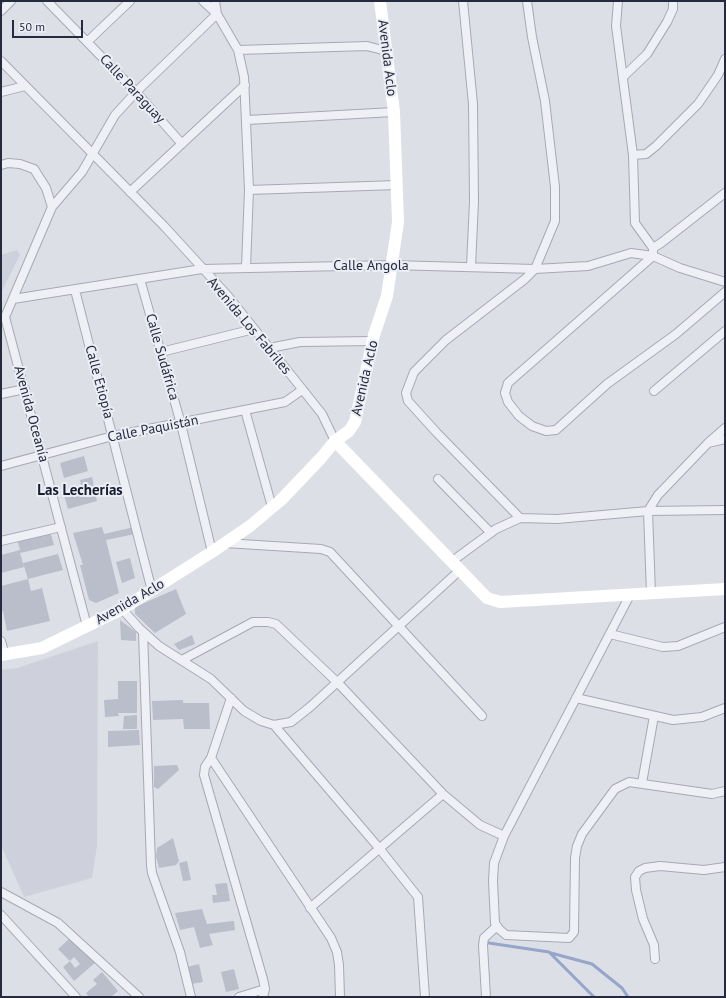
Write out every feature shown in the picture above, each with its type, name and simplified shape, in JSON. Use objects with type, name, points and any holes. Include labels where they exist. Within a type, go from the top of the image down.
[{"type":"street","points":[[1,11],[11,1]]},
{"type":"street","name":"Calle Paraguay","points":[[47,1],[136,92],[182,144]]},
{"type":"street","points":[[87,42],[130,1]]},
{"type":"street","points":[[203,1],[217,14],[238,50],[245,85],[249,190],[246,267]]},
{"type":"street","points":[[215,1],[217,14]]},
{"type":"street","name":"Avenida Aclo","points":[[3,655],[42,648],[122,609],[212,552],[250,526],[272,507],[321,458],[335,441],[349,431],[355,422],[373,341],[386,296],[398,222],[394,112],[380,1]]},
{"type":"street","points":[[463,1],[473,104],[474,201],[471,267]]},
{"type":"street","points":[[520,518],[437,433],[408,401],[406,393],[414,372],[446,340],[525,280],[535,269],[555,222],[555,187],[545,101],[532,37],[527,1]]},
{"type":"street","points":[[618,1],[616,26],[633,155],[635,223],[653,252]]},
{"type":"street","points":[[623,76],[647,54],[667,22],[672,9],[673,1]]},
{"type":"street","name":"Avenida Oceanía","points":[[87,626],[25,389],[3,318],[13,299],[52,207],[82,172],[115,115],[136,92],[217,14]]},
{"type":"street","points":[[238,50],[367,46],[386,51]]},
{"type":"street","points":[[633,155],[646,154],[698,104],[718,75],[725,59]]},
{"type":"street","name":"Avenida Los Fabriles","points":[[1,61],[164,226],[228,296],[322,414],[335,441],[450,562],[487,598],[500,602],[630,595]]},
{"type":"street","points":[[130,192],[245,85]]},
{"type":"street","points":[[1,92],[25,86]]},
{"type":"street","points":[[247,120],[394,112]]},
{"type":"street","points":[[1,165],[8,163],[20,164],[34,169],[46,188],[52,207]]},
{"type":"street","points":[[249,190],[397,185]]},
{"type":"street","points":[[725,193],[661,243],[653,252],[508,383],[505,393],[508,402],[519,416],[532,426],[546,431],[556,430],[607,384],[676,334],[725,292]]},
{"type":"street","name":"Calle Angola","points":[[13,299],[202,269],[392,265],[535,269],[588,266],[631,253],[653,252],[680,268],[725,282]]},
{"type":"street","name":"Calle Sudáfrica","points":[[140,278],[181,424],[212,552]]},
{"type":"street","name":"Calle Etiopía","points":[[75,290],[152,591]]},
{"type":"street","points":[[161,352],[254,329]]},
{"type":"street","points":[[654,391],[725,331]]},
{"type":"street","points":[[269,348],[300,342],[373,341]]},
{"type":"street","points":[[1,394],[25,389]]},
{"type":"street","name":"Calle Paquistán","points":[[1,466],[113,436],[181,424],[285,402],[302,390]]},
{"type":"street","points":[[245,410],[272,507]]},
{"type":"street","points":[[651,594],[648,510],[658,495],[708,442],[725,428]]},
{"type":"street","points":[[708,442],[725,439]]},
{"type":"street","points":[[438,479],[491,533]]},
{"type":"street","points":[[450,562],[491,533],[520,518],[557,519],[648,510],[725,510]]},
{"type":"street","points":[[1,541],[61,527]]},
{"type":"street","points":[[225,543],[322,549],[330,552],[482,716]]},
{"type":"street","points":[[286,739],[287,726],[291,722],[338,683],[459,571]]},
{"type":"street","points":[[725,589],[630,595],[504,836],[494,863],[492,881],[495,923],[506,935],[569,938],[574,932],[575,858],[582,834],[615,789],[629,782],[712,794],[725,791]]},
{"type":"street","points":[[122,609],[143,632],[160,646],[211,679],[244,711],[261,722],[274,725],[291,722]]},
{"type":"street","points":[[182,660],[253,622],[268,622],[276,624],[338,683],[443,794],[480,825],[504,836]]},
{"type":"street","points":[[610,634],[663,647],[678,646],[725,627]]},
{"type":"street","points":[[143,632],[152,873],[180,952],[191,997]]},
{"type":"street","points":[[1,641],[3,655]]},
{"type":"street","points":[[231,698],[211,758],[205,767],[204,775],[264,993],[239,997]]},
{"type":"street","points":[[576,698],[673,720],[702,717],[725,708]]},
{"type":"street","points":[[642,783],[654,716]]},
{"type":"street","points":[[274,725],[379,848],[418,897],[425,997]]},
{"type":"street","points":[[211,758],[331,938],[337,952],[340,997]]},
{"type":"street","points":[[310,908],[443,794]]},
{"type":"street","points":[[655,959],[654,945],[643,919],[636,890],[635,877],[639,871],[645,868],[660,866],[704,870],[725,867]]},
{"type":"street","points":[[1,892],[58,923],[139,997]]},
{"type":"street","points":[[1,915],[76,997]]},
{"type":"street","points":[[486,997],[483,945],[484,938],[497,926]]},
{"type":"shaded area","points":[[17,250],[20,255],[1,293],[1,255]]},
{"type":"shaded area","points":[[98,641],[97,846],[92,878],[24,897],[1,845],[1,670],[17,668]]},
{"type":"building","points":[[84,456],[88,471],[64,478],[60,463]]},
{"type":"building","points":[[92,477],[97,501],[68,509],[64,495],[82,492],[80,480]]},
{"type":"building","points":[[102,527],[104,534],[134,527],[135,534],[106,540],[119,593],[96,603],[89,600],[80,565],[83,565],[73,533]]},
{"type":"building","points":[[50,531],[54,545],[20,553],[24,567],[1,573],[1,555],[20,550],[17,539]]},
{"type":"building","points":[[58,554],[63,570],[28,579],[23,563]]},
{"type":"building","points":[[130,558],[135,578],[122,583],[116,562]]},
{"type":"building","points":[[28,579],[31,591],[42,588],[50,621],[7,631],[3,611],[1,612],[1,586]]},
{"type":"building","points":[[176,589],[186,614],[155,633],[135,614],[135,607]]},
{"type":"building","points":[[120,620],[136,632],[136,641],[121,640]]},
{"type":"building","points":[[192,635],[195,644],[179,650],[174,644]]},
{"type":"building","points":[[118,681],[137,681],[137,713],[118,713],[119,716],[105,717],[104,700],[118,699]]},
{"type":"building","points":[[183,700],[183,703],[209,703],[210,729],[184,729],[183,719],[153,720],[152,701]]},
{"type":"building","points":[[137,715],[137,729],[123,729],[124,716]]},
{"type":"building","points":[[139,730],[140,745],[108,747],[108,731]]},
{"type":"building","points":[[177,765],[179,770],[158,789],[154,787],[154,766]]},
{"type":"building","points":[[173,838],[179,861],[176,865],[159,868],[156,856],[157,848]]},
{"type":"building","points":[[187,861],[191,880],[183,881],[179,863]]},
{"type":"building","points":[[227,883],[230,901],[213,903],[212,895],[217,895],[215,884]]},
{"type":"building","points":[[202,909],[207,924],[234,921],[235,930],[209,934],[213,945],[200,948],[194,927],[180,930],[175,913]]},
{"type":"building","points":[[71,937],[96,962],[74,981],[63,967],[70,961],[58,949]],"holes":[[[74,957],[80,964],[75,968],[70,961]]]},
{"type":"building","points":[[199,964],[203,982],[191,984],[187,967]]},
{"type":"building","points":[[234,969],[239,989],[226,992],[221,972]]},
{"type":"building","points":[[102,972],[118,991],[111,997],[89,997],[86,993],[97,984],[93,980]]},
{"type":"waterway","points":[[489,943],[549,952],[594,997]]},
{"type":"waterway","points":[[551,953],[592,964],[622,988],[628,997]]},
{"type":"district","name":"Las Lecherías","points":[[80,491]]}]
